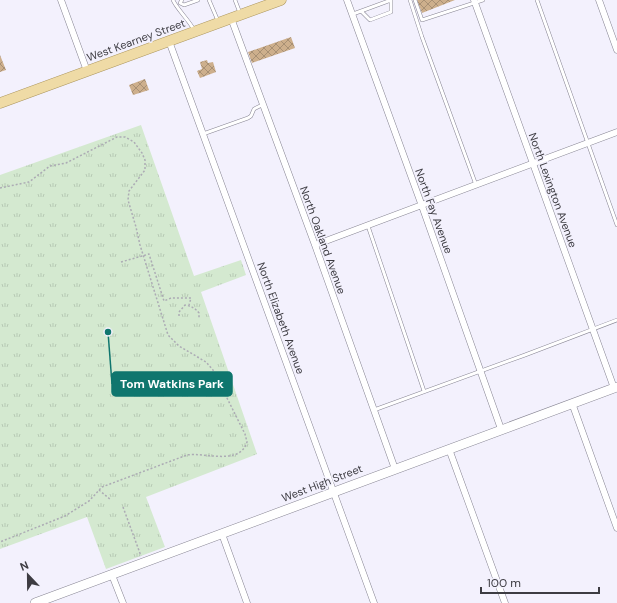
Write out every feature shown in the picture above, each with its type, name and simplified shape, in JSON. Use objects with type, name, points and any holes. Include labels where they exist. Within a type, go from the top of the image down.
[{"type":"main road","name":"West Kearney Street","points":[[0,103],[281,0]]},
{"type":"street","points":[[61,0],[87,71]]},
{"type":"street","name":"North Fay Avenue","points":[[347,0],[501,429]]},
{"type":"street","points":[[599,0],[617,50]]},
{"type":"street","name":"North Lexington Avenue","points":[[474,1],[593,329],[616,387]]},
{"type":"street","name":"North Oakland Avenue","points":[[236,16],[263,104],[395,469]]},
{"type":"street","name":"North Elizabeth Avenue","points":[[169,41],[374,603]]},
{"type":"street","points":[[315,245],[617,132]]},
{"type":"street","name":"West High Street","points":[[35,603],[616,387]]},
{"type":"street","points":[[572,403],[617,528]]},
{"type":"street","points":[[449,448],[505,603]]},
{"type":"street","points":[[222,534],[247,603]]},
{"type":"street","points":[[112,575],[123,603]]},
{"type":"lane","points":[[173,0],[188,19],[195,31]]},
{"type":"lane","points":[[175,4],[181,2],[184,5],[198,0]]},
{"type":"lane","points":[[209,0],[218,22]]},
{"type":"lane","points":[[235,0],[236,16]]},
{"type":"lane","points":[[353,14],[361,11],[391,0],[391,12],[370,20],[361,11]]},
{"type":"lane","points":[[410,0],[427,52],[476,185]]},
{"type":"lane","points":[[415,0],[422,20],[474,1],[483,0]]},
{"type":"lane","points":[[537,0],[617,225]]},
{"type":"lane","points":[[203,134],[248,118],[251,116],[254,108],[263,104]]},
{"type":"lane","points":[[368,226],[424,391]]},
{"type":"lane","points":[[374,410],[617,320]]},
{"type":"path","points":[[0,188],[29,182],[50,166],[66,163],[117,137],[121,136],[134,142],[140,149],[146,167],[143,174],[131,188],[128,195],[143,256],[168,335],[179,346],[206,362],[213,370],[245,434],[247,442],[242,451],[233,454],[220,457],[196,454],[187,455],[107,485],[99,490],[89,501],[65,516],[0,542]]},
{"type":"path","points":[[121,262],[149,254],[164,301],[171,298],[191,298],[189,305]]},
{"type":"path","points":[[179,316],[179,312],[185,304],[196,309],[199,313],[199,318]]},
{"type":"path","points":[[99,490],[111,500]]},
{"type":"path","points":[[123,507],[140,556]]},
{"type":"green space","points":[[141,125],[194,276],[241,260],[246,275],[201,292],[257,454],[146,497],[165,547],[106,569],[87,517],[0,549],[0,175]]},
{"type":"building","points":[[417,0],[455,0],[422,13]]},
{"type":"building","points":[[291,37],[295,48],[252,63],[248,52]]},
{"type":"building","points":[[0,55],[6,70],[0,72]]},
{"type":"building","points":[[207,60],[208,63],[213,62],[216,72],[200,78],[197,71],[202,69],[200,62]]},
{"type":"building","points":[[145,79],[149,90],[133,95],[129,85]]},
{"type":"place","name":"Tom Watkins Park","points":[[108,332]]}]
